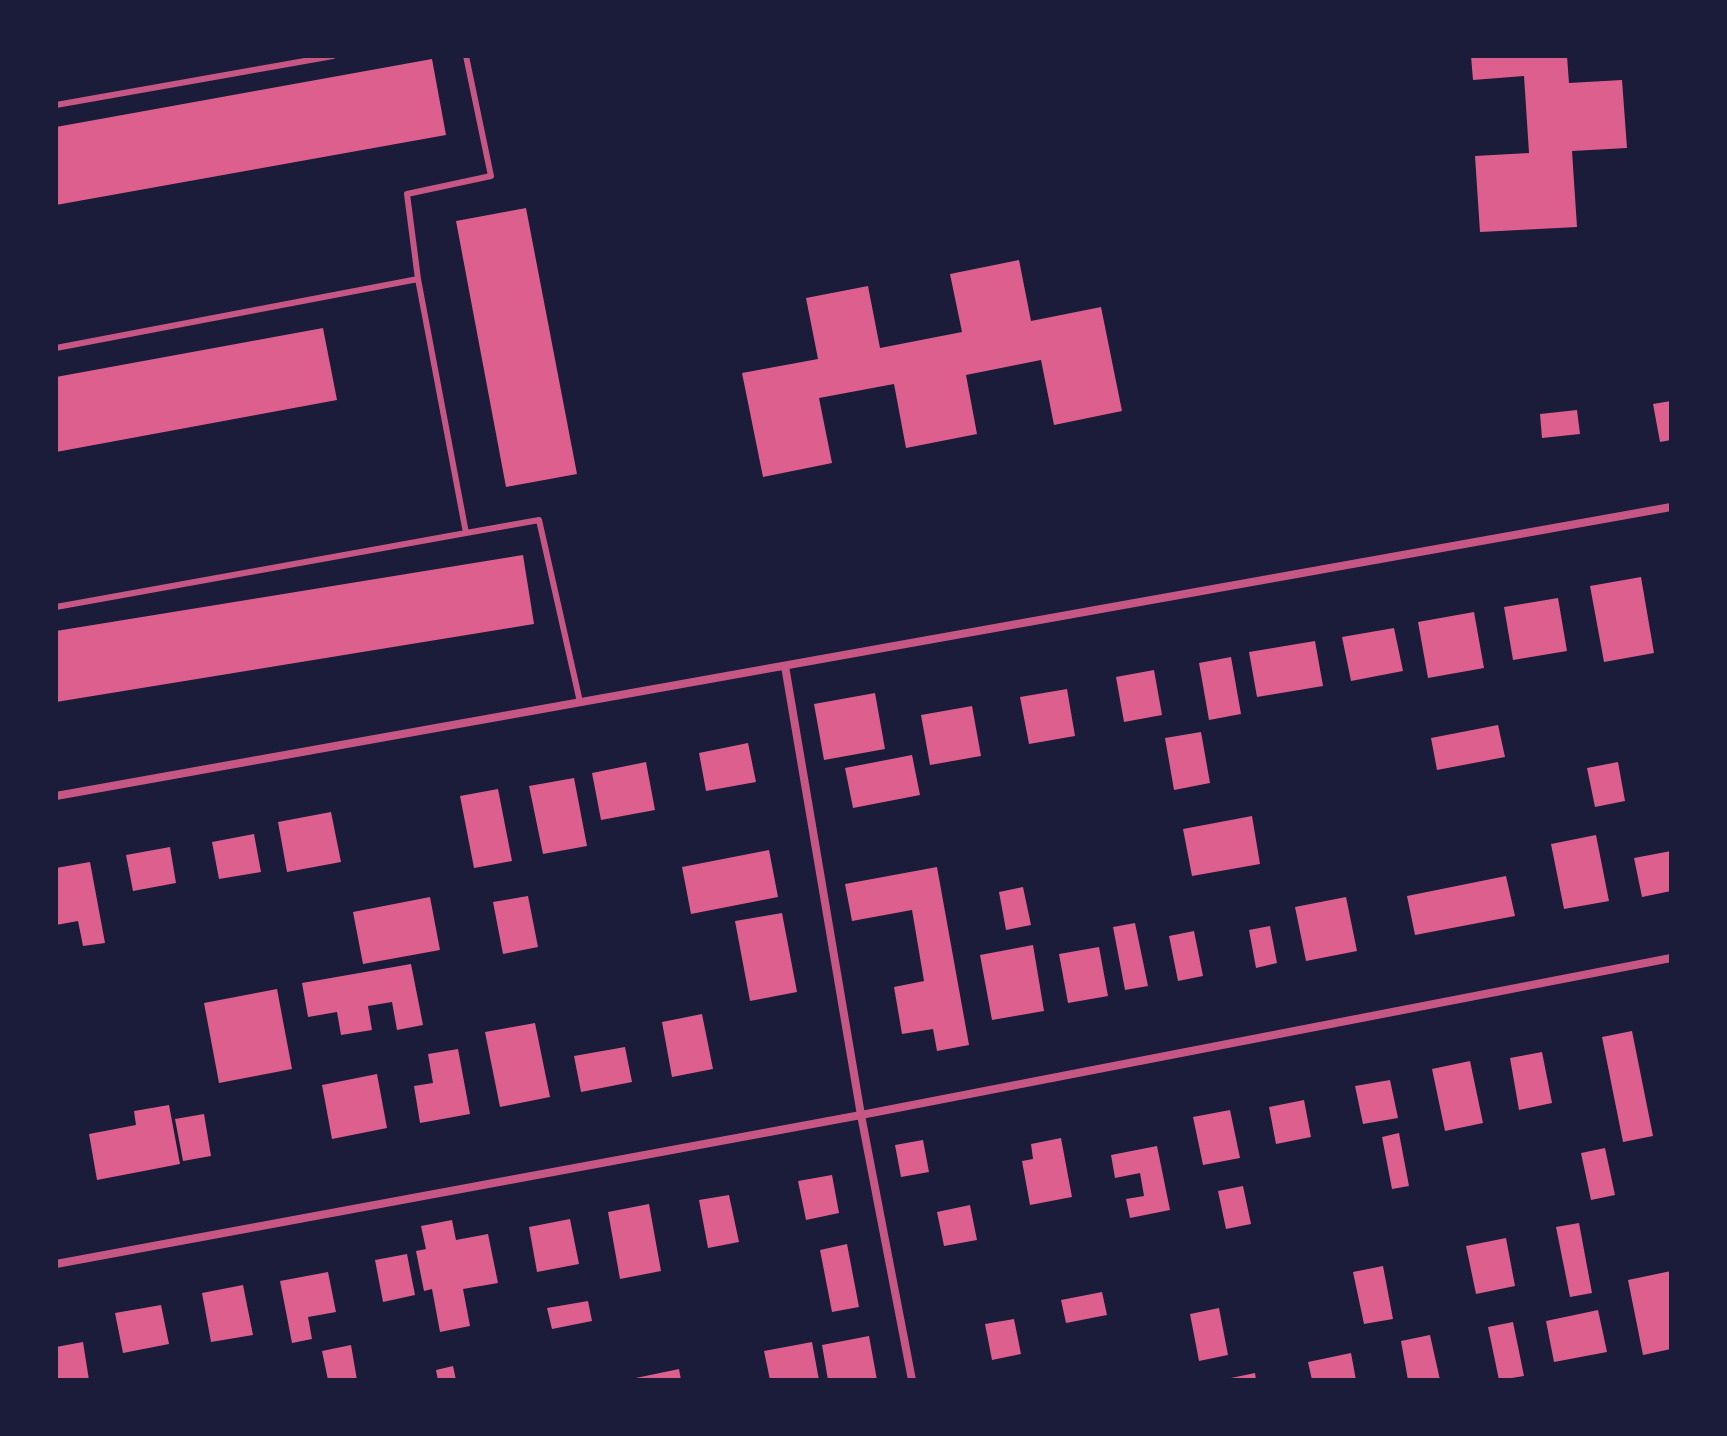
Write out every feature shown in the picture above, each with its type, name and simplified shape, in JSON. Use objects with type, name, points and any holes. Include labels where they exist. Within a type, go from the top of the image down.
[{"type":"street","points":[[56,796],[1671,507]]},
{"type":"street","points":[[785,666],[861,1115],[912,1380]]},
{"type":"street","points":[[56,1264],[861,1115],[1671,958]]},
{"type":"lane","points":[[56,105],[333,56]]},
{"type":"lane","points":[[466,56],[491,176],[407,194],[418,279],[466,533]]},
{"type":"lane","points":[[56,348],[418,279]]},
{"type":"lane","points":[[56,607],[539,520],[580,702]]},
{"type":"building","points":[[1471,56],[1567,56],[1569,83],[1622,80],[1627,148],[1572,151],[1577,227],[1480,232],[1475,156],[1529,153],[1524,76],[1473,80]]},
{"type":"building","points":[[432,59],[446,135],[56,205],[56,127]]},
{"type":"building","points":[[526,208],[577,474],[506,487],[456,221]]},
{"type":"building","points":[[1019,260],[1031,321],[1101,307],[1122,411],[1054,425],[1041,360],[966,375],[977,434],[906,448],[894,384],[819,398],[832,463],[763,477],[742,373],[818,359],[806,298],[868,286],[880,348],[962,332],[950,274]]},
{"type":"building","points":[[323,328],[337,400],[56,452],[56,377]]},
{"type":"building","points":[[1671,401],[1671,440],[1660,442],[1653,404]]},
{"type":"building","points":[[1577,410],[1580,434],[1542,438],[1540,414]]},
{"type":"building","points":[[523,555],[534,624],[56,702],[56,631]]},
{"type":"building","points":[[1641,577],[1654,653],[1604,662],[1590,586]]},
{"type":"building","points":[[1558,598],[1567,651],[1513,660],[1504,607]]},
{"type":"building","points":[[1474,612],[1484,668],[1428,678],[1418,622]]},
{"type":"building","points":[[1394,628],[1403,671],[1351,681],[1342,637]]},
{"type":"building","points":[[1315,641],[1323,686],[1257,697],[1249,652]]},
{"type":"building","points":[[1231,657],[1241,714],[1209,720],[1199,663]]},
{"type":"building","points":[[1154,670],[1162,715],[1124,722],[1116,677]]},
{"type":"building","points":[[1067,689],[1075,736],[1029,744],[1020,697]]},
{"type":"building","points":[[875,693],[885,749],[824,760],[814,704]]},
{"type":"building","points":[[972,706],[981,756],[930,765],[921,715]]},
{"type":"building","points":[[1498,725],[1505,757],[1437,770],[1431,738]]},
{"type":"building","points":[[1201,732],[1210,783],[1174,790],[1165,738]]},
{"type":"building","points":[[748,743],[756,782],[706,791],[699,753]]},
{"type":"building","points":[[912,755],[920,795],[853,808],[845,768]]},
{"type":"building","points":[[646,762],[655,810],[601,820],[592,773]]},
{"type":"building","points":[[1618,762],[1625,801],[1595,807],[1587,768]]},
{"type":"building","points":[[574,778],[587,846],[543,854],[529,786]]},
{"type":"building","points":[[498,789],[512,861],[474,868],[460,796]]},
{"type":"building","points":[[331,812],[341,862],[287,872],[278,822]]},
{"type":"building","points":[[1252,816],[1260,864],[1192,876],[1183,829]]},
{"type":"building","points":[[254,834],[261,872],[219,879],[212,842]]},
{"type":"building","points":[[1596,835],[1609,901],[1564,909],[1551,844]]},
{"type":"building","points":[[170,847],[176,883],[133,891],[126,855]]},
{"type":"building","points":[[769,850],[778,897],[691,914],[682,867]]},
{"type":"building","points":[[1671,851],[1671,891],[1642,897],[1634,858]]},
{"type":"building","points":[[90,862],[105,943],[83,946],[78,921],[56,925],[56,868]]},
{"type":"building","points":[[937,867],[969,1045],[937,1051],[933,1029],[902,1034],[894,987],[924,981],[912,910],[852,921],[845,884]]},
{"type":"building","points":[[1506,876],[1515,916],[1415,935],[1407,896]]},
{"type":"building","points":[[1023,887],[1031,925],[1006,930],[999,892]]},
{"type":"building","points":[[528,896],[538,947],[503,954],[493,902]]},
{"type":"building","points":[[430,897],[440,950],[363,964],[353,912]]},
{"type":"building","points":[[1346,897],[1357,951],[1306,961],[1295,907]]},
{"type":"building","points":[[782,913],[797,992],[750,1001],[735,921]]},
{"type":"building","points":[[1135,923],[1148,986],[1125,990],[1113,927]]},
{"type":"building","points":[[1270,926],[1277,963],[1256,968],[1249,930]]},
{"type":"building","points":[[1194,931],[1203,976],[1178,981],[1169,936]]},
{"type":"building","points":[[1033,945],[1044,1011],[992,1020],[980,955]]},
{"type":"building","points":[[1099,947],[1108,996],[1068,1003],[1059,954]]},
{"type":"building","points":[[411,964],[423,1025],[397,1030],[392,1002],[368,1006],[372,1030],[341,1035],[337,1012],[308,1017],[302,983]]},
{"type":"building","points":[[277,989],[292,1069],[219,1083],[204,1003]]},
{"type":"building","points":[[702,1014],[713,1069],[672,1077],[662,1022]]},
{"type":"building","points":[[535,1023],[550,1097],[500,1107],[485,1032]]},
{"type":"building","points":[[1632,1031],[1653,1136],[1623,1142],[1602,1037]]},
{"type":"building","points":[[625,1047],[632,1082],[581,1092],[574,1056]]},
{"type":"building","points":[[458,1049],[470,1114],[420,1123],[414,1086],[433,1083],[428,1054]]},
{"type":"building","points":[[1542,1052],[1552,1103],[1519,1110],[1510,1058]]},
{"type":"building","points":[[1470,1061],[1483,1123],[1445,1131],[1432,1069]]},
{"type":"building","points":[[377,1074],[387,1128],[332,1139],[322,1085]]},
{"type":"building","points":[[1390,1080],[1398,1118],[1363,1124],[1355,1086]]},
{"type":"building","points":[[1304,1100],[1311,1137],[1276,1144],[1269,1107]]},
{"type":"building","points":[[169,1105],[180,1164],[97,1180],[89,1134],[136,1125],[134,1111]]},
{"type":"building","points":[[1230,1110],[1240,1158],[1203,1165],[1193,1117]]},
{"type":"building","points":[[204,1114],[211,1156],[183,1161],[175,1119]]},
{"type":"building","points":[[1399,1133],[1409,1186],[1392,1189],[1382,1137]]},
{"type":"building","points":[[1061,1138],[1072,1197],[1030,1205],[1022,1161],[1033,1159],[1031,1144]]},
{"type":"building","points":[[923,1140],[929,1172],[901,1177],[895,1145]]},
{"type":"building","points":[[1157,1146],[1170,1210],[1130,1218],[1126,1199],[1144,1196],[1140,1173],[1115,1178],[1111,1155]]},
{"type":"building","points":[[1605,1148],[1615,1195],[1591,1200],[1581,1153]]},
{"type":"building","points":[[832,1175],[839,1213],[806,1220],[798,1181]]},
{"type":"building","points":[[1243,1186],[1251,1224],[1226,1229],[1218,1191]]},
{"type":"building","points":[[729,1195],[739,1242],[708,1248],[699,1200]]},
{"type":"building","points":[[649,1204],[661,1271],[620,1279],[608,1212]]},
{"type":"building","points":[[970,1205],[977,1240],[944,1246],[937,1212]]},
{"type":"building","points":[[570,1219],[579,1264],[537,1272],[529,1227]]},
{"type":"building","points":[[452,1220],[456,1240],[488,1234],[498,1283],[463,1289],[470,1326],[440,1332],[432,1289],[424,1291],[416,1251],[426,1249],[421,1226]]},
{"type":"building","points":[[1579,1223],[1592,1293],[1570,1297],[1556,1227]]},
{"type":"building","points":[[1506,1238],[1515,1286],[1476,1294],[1466,1246]]},
{"type":"building","points":[[847,1244],[859,1307],[832,1312],[820,1250]]},
{"type":"building","points":[[407,1254],[415,1295],[383,1302],[375,1260]]},
{"type":"building","points":[[1383,1266],[1393,1319],[1364,1324],[1353,1272]]},
{"type":"building","points":[[1671,1271],[1671,1349],[1643,1355],[1628,1280]]},
{"type":"building","points":[[328,1272],[336,1312],[308,1317],[312,1339],[292,1343],[280,1281]]},
{"type":"building","points":[[243,1285],[253,1335],[211,1342],[202,1293]]},
{"type":"building","points":[[1102,1292],[1107,1315],[1066,1323],[1061,1300]]},
{"type":"building","points":[[588,1301],[592,1321],[552,1329],[547,1308]]},
{"type":"building","points":[[161,1305],[169,1344],[123,1353],[115,1313]]},
{"type":"building","points":[[1219,1308],[1228,1355],[1199,1361],[1190,1314]]},
{"type":"building","points":[[1598,1310],[1607,1352],[1554,1362],[1546,1321]]},
{"type":"building","points":[[1014,1319],[1021,1354],[992,1360],[985,1324]]},
{"type":"building","points":[[1513,1322],[1524,1376],[1499,1380],[1488,1327]]},
{"type":"building","points":[[1430,1335],[1440,1380],[1408,1380],[1401,1341]]},
{"type":"building","points":[[869,1336],[877,1380],[828,1380],[822,1345]]},
{"type":"building","points":[[83,1342],[89,1380],[56,1380],[56,1347]]},
{"type":"building","points":[[812,1342],[819,1380],[770,1380],[764,1351]]},
{"type":"building","points":[[351,1345],[357,1380],[328,1380],[322,1351]]},
{"type":"building","points":[[1351,1353],[1356,1380],[1312,1380],[1308,1362]]},
{"type":"building","points":[[453,1366],[456,1380],[438,1380],[436,1370]]},
{"type":"building","points":[[679,1369],[681,1380],[631,1380],[631,1379]]},
{"type":"building","points":[[1255,1373],[1256,1380],[1226,1380],[1226,1379]]}]
